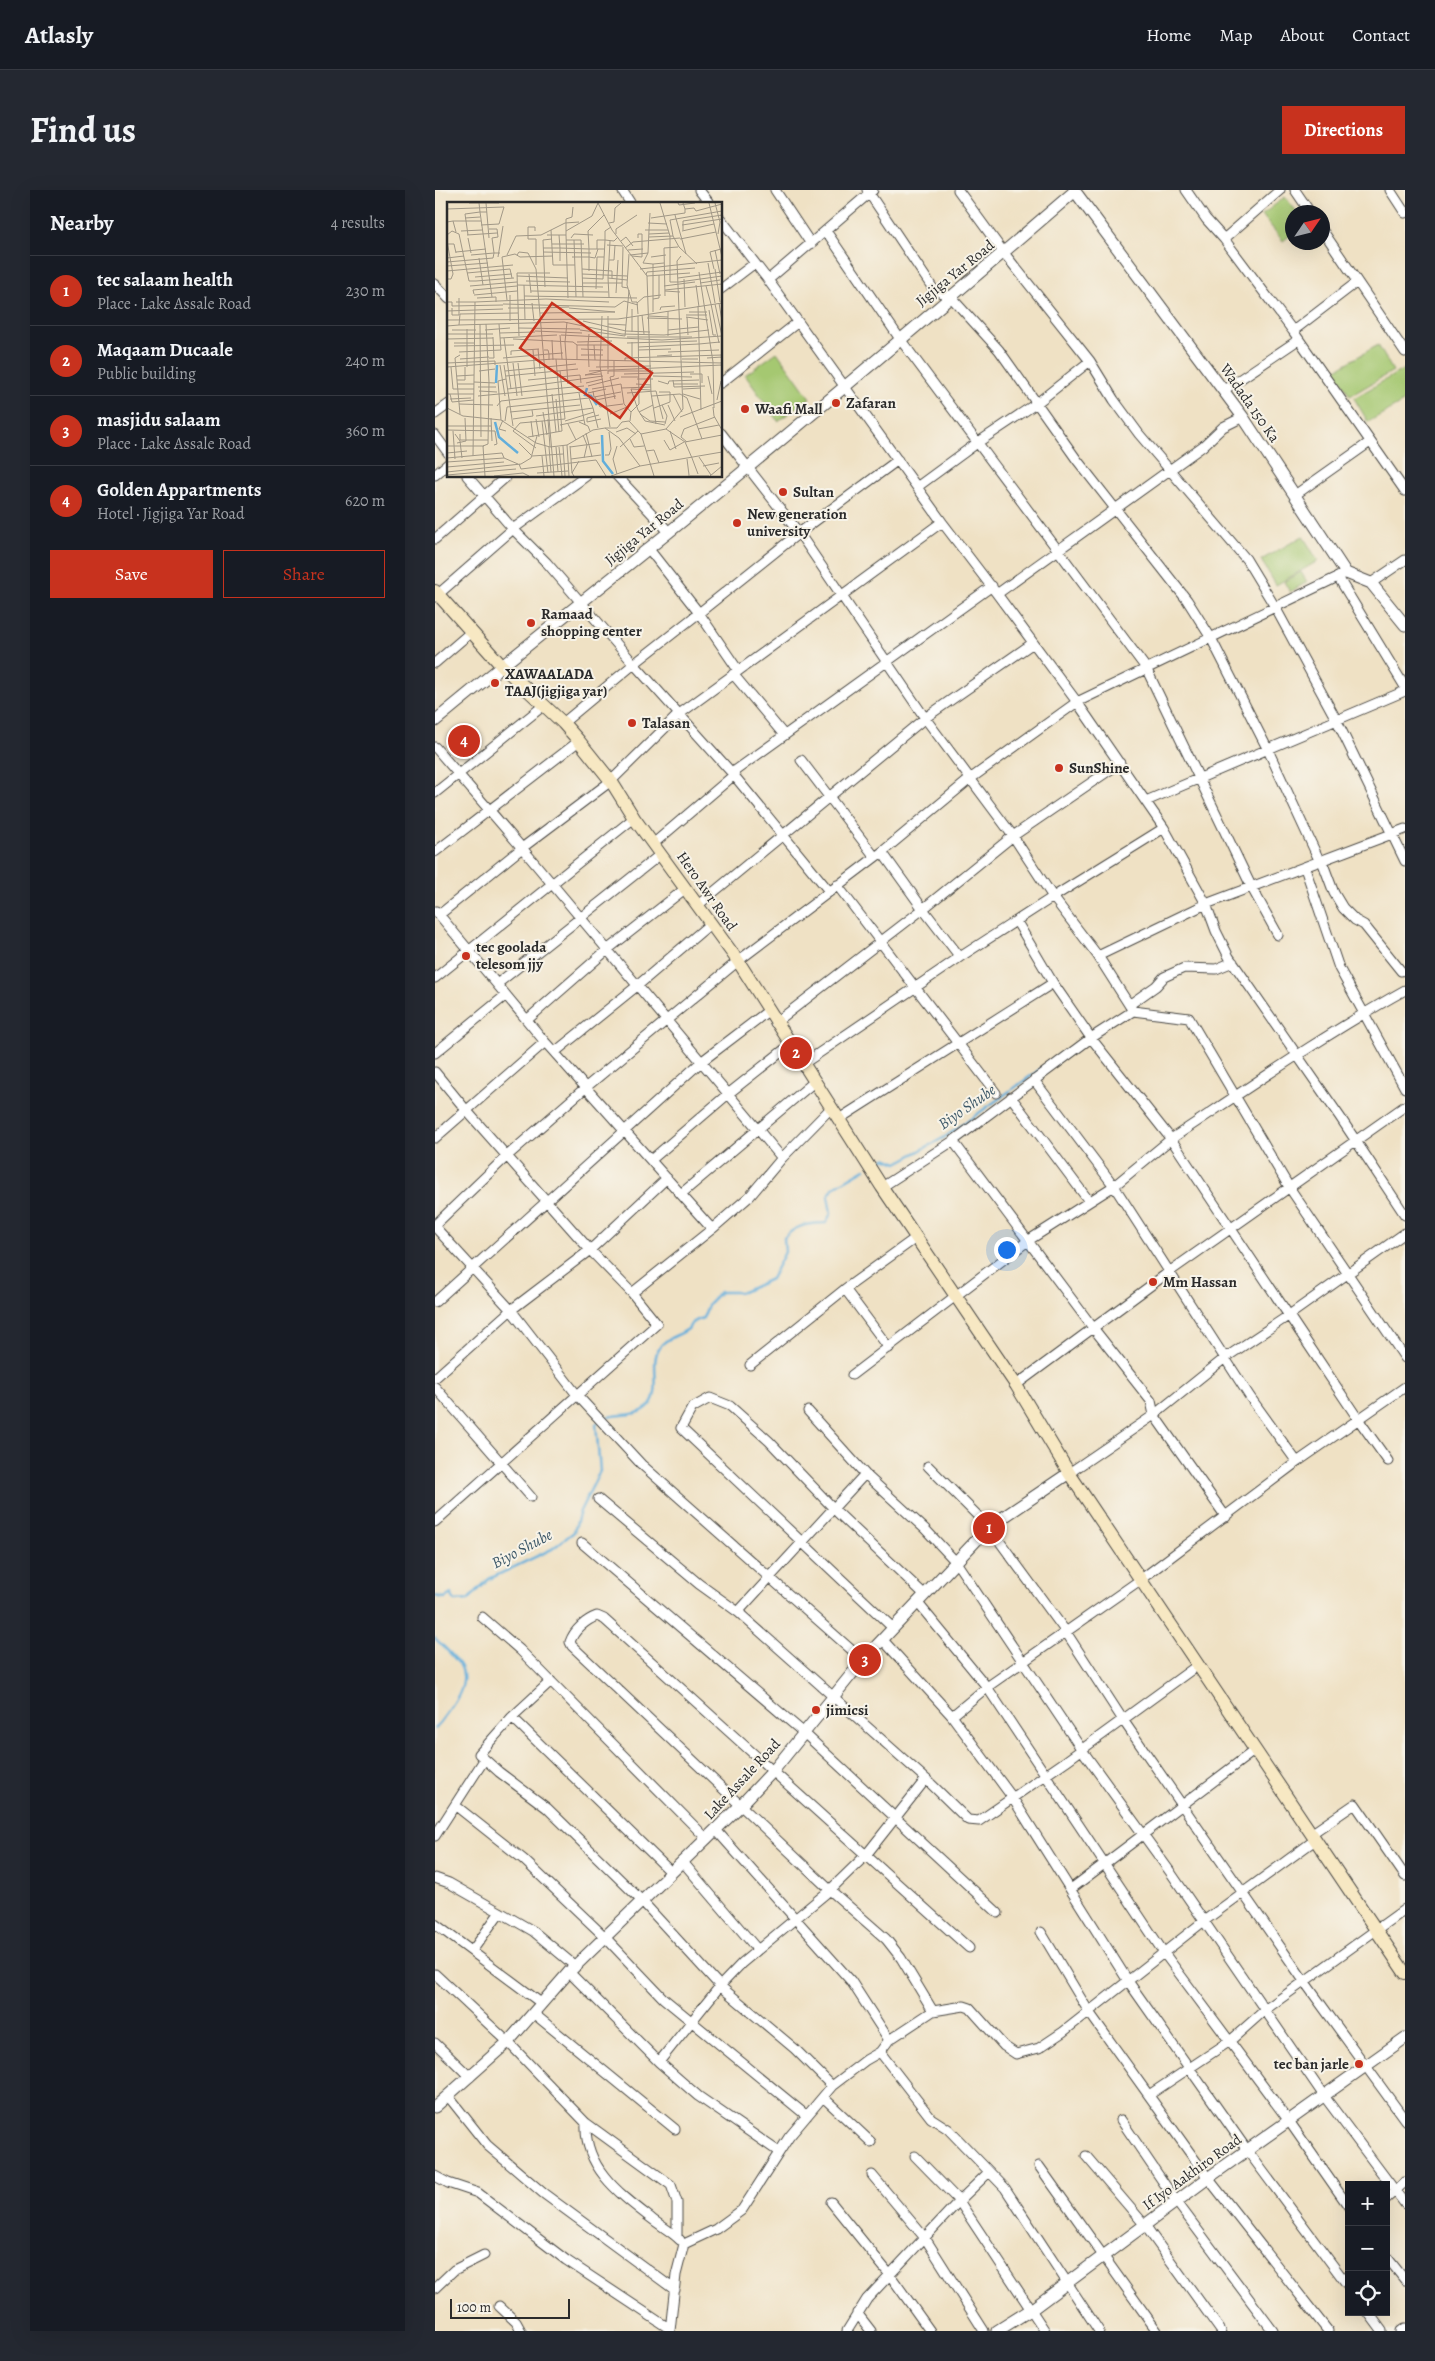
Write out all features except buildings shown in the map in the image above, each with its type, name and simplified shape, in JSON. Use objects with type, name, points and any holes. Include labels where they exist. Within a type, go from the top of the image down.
[{"type":"main road","name":"Hero Awr Road","points":[[436,594],[501,666],[563,723],[579,741],[611,781],[634,818],[738,961],[775,1023],[832,1107],[882,1187],[1016,1385],[1069,1473],[1405,1972]]},
{"type":"street","points":[[621,190],[630,202]]},
{"type":"street","points":[[699,190],[708,202]]},
{"type":"street","points":[[775,190],[811,244]]},
{"type":"street","points":[[958,190],[1004,253],[1090,361],[1114,400],[1169,469],[1246,559],[1275,607],[1337,720],[1405,861]]},
{"type":"street","name":"Jigjiga Yar Road","points":[[435,721],[669,532],[950,296],[1004,253],[1075,190]]},
{"type":"street","name":"Wadada 150 Ka","points":[[1075,190],[1243,416],[1295,495],[1342,575]]},
{"type":"street","points":[[1186,190],[1206,219],[1224,239],[1293,331],[1405,491]]},
{"type":"street","points":[[1224,239],[1280,190]]},
{"type":"street","points":[[1295,190],[1305,205]]},
{"type":"street","points":[[1390,190],[1405,213]]},
{"type":"street","points":[[768,280],[870,191],[934,290],[950,296],[999,350],[1059,436],[1187,600],[1211,638],[1268,750],[1334,893],[1343,908],[1355,920],[1364,925],[1404,972]]},
{"type":"street","points":[[723,222],[768,280],[942,522],[1077,702],[1146,801],[1164,828],[1206,904],[1216,931],[1233,962],[1405,1216]]},
{"type":"street","points":[[826,231],[900,339],[1145,668],[1200,777],[1252,888],[1278,935]]},
{"type":"street","points":[[1330,242],[1405,352]]},
{"type":"street","points":[[723,287],[755,263]]},
{"type":"street","points":[[1293,331],[1357,282]]},
{"type":"street","points":[[435,285],[447,297]]},
{"type":"street","points":[[723,381],[798,322]]},
{"type":"street","points":[[1224,390],[1299,340]]},
{"type":"street","points":[[917,487],[977,443],[1037,403],[1090,361]]},
{"type":"street","points":[[435,414],[447,405]]},
{"type":"street","points":[[997,594],[1057,549],[1215,438],[1223,427],[1243,416]]},
{"type":"street","points":[[435,435],[447,451]]},
{"type":"street","points":[[723,435],[799,533],[925,718],[1013,836],[1053,897],[1098,956],[1131,1008],[1189,1018],[1289,1187],[1405,1358]]},
{"type":"street","points":[[1295,495],[1370,442]]},
{"type":"street","points":[[563,723],[799,533],[898,460]]},
{"type":"street","points":[[435,474],[447,465]]},
{"type":"street","points":[[469,478],[513,529],[582,601],[634,664],[733,774],[784,833],[829,891]]},
{"type":"street","points":[[435,539],[505,478]]},
{"type":"street","points":[[436,594],[513,529],[583,478]]},
{"type":"street","points":[[619,478],[669,532]]},
{"type":"street","points":[[712,1229],[545,1042],[437,912],[611,781],[678,714],[841,593],[942,522]]},
{"type":"street","points":[[648,548],[699,613],[736,672],[784,735]]},
{"type":"street","points":[[1371,583],[1405,560]]},
{"type":"street","points":[[1342,575],[1405,686]]},
{"type":"street","points":[[863,1660],[627,1448],[577,1395],[511,1310],[435,1226],[507,1156],[585,1088],[738,961],[879,855],[970,779],[1077,702],[1342,575],[1371,583],[1405,625]]},
{"type":"street","points":[[497,984],[579,918],[657,849],[733,774],[991,586]]},
{"type":"street","points":[[435,663],[471,632]]},
{"type":"street","points":[[698,905],[925,718],[1033,643]]},
{"type":"street","points":[[1146,801],[1405,691]]},
{"type":"street","points":[[435,793],[543,706]]},
{"type":"street","points":[[435,852],[579,741]]},
{"type":"street","points":[[435,747],[782,1158]]},
{"type":"street","points":[[801,760],[960,957]]},
{"type":"street","points":[[775,1023],[923,909],[1013,836],[1119,763]]},
{"type":"street","points":[[435,978],[634,818]]},
{"type":"street","points":[[803,1064],[960,957],[1164,828]]},
{"type":"street","points":[[1098,956],[1206,904],[1405,829]]},
{"type":"street","points":[[1305,868],[1339,968],[1405,1088]]},
{"type":"street","points":[[837,885],[957,1044],[996,1092]]},
{"type":"street","points":[[527,1020],[607,950],[686,888]]},
{"type":"street","points":[[1017,922],[1053,983],[1091,1038],[1171,1139],[1358,1420],[1388,1461]]},
{"type":"street","points":[[555,1052],[710,924]]},
{"type":"street","points":[[882,1187],[953,1140],[1091,1038],[1131,1008],[1164,977],[1184,968],[1216,969],[1233,962]]},
{"type":"street","points":[[839,1119],[1053,983]]},
{"type":"street","points":[[852,1375],[1029,1240],[1114,1186],[1171,1139],[1363,1013],[1405,990]]},
{"type":"street","points":[[435,1053],[506,995]]},
{"type":"street","points":[[435,1302],[473,1270],[624,1130],[701,1062],[768,1011]]},
{"type":"street","points":[[435,1138],[545,1042]]},
{"type":"street","points":[[651,1160],[728,1094],[790,1045]]},
{"type":"street","points":[[435,1072],[466,1110],[549,1201],[590,1250],[656,1321],[657,1327],[577,1395],[435,1522]]},
{"type":"street","points":[[1034,1080],[1114,1186],[1249,1397],[1297,1462]]},
{"type":"street","points":[[681,1194],[757,1128],[814,1082]]},
{"type":"street","points":[[1011,1097],[1089,1201]]},
{"type":"street","points":[[1016,1385],[1229,1228],[1405,1106]]},
{"type":"street","points":[[632,1294],[712,1229],[762,1184],[782,1158],[832,1107]]},
{"type":"street","points":[[953,1140],[1151,1402],[1154,1415],[1227,1517]]},
{"type":"street","points":[[435,1378],[511,1310],[590,1250],[667,1178]]},
{"type":"street","points":[[1069,1473],[1154,1415],[1225,1358],[1347,1275],[1405,1232]]},
{"type":"street","points":[[750,1366],[845,1289],[917,1237]]},
{"type":"street","points":[[845,1289],[889,1348]]},
{"type":"street","points":[[435,1387],[531,1497]]},
{"type":"street","points":[[952,1716],[987,1687],[1140,1580],[1227,1517],[1297,1462],[1405,1387]]},
{"type":"street","points":[[893,1628],[681,1428],[693,1408],[710,1398],[730,1406],[769,1441],[921,1598],[987,1687],[1106,1863],[1164,1953],[1289,2121],[1345,2202]]},
{"type":"street","points":[[807,1412],[865,1474],[919,1523],[956,1562],[1082,1750],[1266,2009],[1324,2096],[1405,2204]]},
{"type":"street","points":[[928,1466],[989,1528],[1066,1632],[1123,1720],[1242,1892],[1365,2067],[1405,2120]]},
{"type":"street","name":"Lake Assale Road","points":[[435,2107],[470,2078],[508,2042],[572,1969],[741,1804],[773,1770],[863,1660],[989,1528],[1069,1473]]},
{"type":"street","points":[[738,1612],[865,1474]]},
{"type":"street","points":[[598,1499],[699,1584],[738,1612],[926,1778],[968,1820],[973,1822],[979,1821],[1082,1750],[1198,1665]]},
{"type":"street","points":[[582,1544],[804,1733],[998,1913]]},
{"type":"street","points":[[933,2010],[887,1939],[830,1890],[572,1646],[570,1642],[573,1635],[590,1619],[597,1616],[604,1619],[969,1948]]},
{"type":"street","points":[[482,1617],[551,1681],[611,1745],[707,1839]]},
{"type":"street","points":[[882,1639],[952,1716],[1012,1797],[1128,1981],[1247,2150],[1345,2281]]},
{"type":"street","points":[[551,1681],[512,1717],[479,1754],[484,1760],[547,1808],[643,1901],[720,1986],[795,2049],[832,2086]]},
{"type":"street","points":[[512,1717],[671,1872]]},
{"type":"street","points":[[1071,1889],[1144,1835],[1182,1803],[1255,1750]]},
{"type":"street","points":[[435,1836],[484,1760]]},
{"type":"street","points":[[659,2062],[720,1986],[757,1949],[830,1890],[866,1855],[926,1778]]},
{"type":"street","points":[[683,2244],[715,2229],[743,2210],[779,2152],[832,2086],[866,2060],[880,2052],[889,2040],[933,2010],[965,2006],[971,2008],[1004,2046],[1016,2054],[1039,2048],[1089,2012],[1355,1804],[1405,1876]]},
{"type":"street","points":[[456,1806],[523,1859],[690,2023],[807,2116]]},
{"type":"street","points":[[716,1830],[851,1981],[889,2040]]},
{"type":"street","points":[[682,1861],[757,1949]]},
{"type":"street","points":[[435,1878],[449,1883],[533,1931],[572,1969],[659,2062],[698,2096],[779,2152]]},
{"type":"street","points":[[1149,2095],[1230,2041],[1266,2009],[1304,1980],[1405,1909]]},
{"type":"street","points":[[472,1951],[499,1912]]},
{"type":"street","points":[[435,1924],[541,2003]]},
{"type":"street","points":[[1041,1932],[1089,2012],[1208,2178],[1328,2331]]},
{"type":"street","points":[[435,1974],[508,2042],[586,2123],[671,2185],[677,2202],[677,2237]]},
{"type":"street","points":[[533,2013],[675,2129]]},
{"type":"street","name":"If Iyo Aakhiro Road","points":[[997,2331],[1032,2309],[1102,2254],[1405,2038]]},
{"type":"street","points":[[435,2043],[470,2078]]},
{"type":"street","points":[[880,2052],[931,2118],[948,2130],[1005,2188],[1099,2331]]},
{"type":"street","points":[[448,2096],[494,2151],[543,2193],[675,2290]]},
{"type":"street","points":[[823,2097],[871,2142]]},
{"type":"street","points":[[1121,2120],[1176,2201],[1273,2331]]},
{"type":"street","points":[[586,2123],[585,2135],[590,2154],[599,2171],[613,2187],[677,2237],[683,2244]]},
{"type":"street","points":[[915,2156],[959,2202],[1045,2331]]},
{"type":"street","points":[[1086,2156],[1144,2224],[1221,2331]]},
{"type":"street","points":[[1039,2166],[1157,2331]]},
{"type":"street","points":[[847,2331],[867,2299],[989,2172]]},
{"type":"street","points":[[872,2175],[925,2238],[985,2331]]},
{"type":"street","points":[[435,2176],[448,2183],[478,2193],[565,2260],[670,2330],[683,2244]]},
{"type":"street","points":[[1390,2196],[1405,2182]]},
{"type":"street","points":[[831,2202],[890,2275],[930,2331]]},
{"type":"street","points":[[435,2287],[454,2270],[483,2255]]},
{"type":"street","points":[[1390,2261],[1405,2280]]},
{"type":"street","points":[[499,2306],[516,2322],[521,2331]]},
{"type":"street","points":[[857,2313],[871,2331]]},
{"type":"street","points":[[1371,2316],[1382,2331]]},
{"type":"street","points":[[1401,2331],[1405,2328]]},
{"type":"green space","points":[[1285,197],[1291,205],[1285,205],[1285,239],[1283,241],[1262,215]]},
{"type":"green space","points":[[1378,345],[1393,371],[1350,396],[1335,370]]},
{"type":"green space","points":[[777,352],[810,398],[778,421],[745,375]]},
{"type":"green space","points":[[1404,369],[1405,401],[1368,422],[1354,398]]},
{"type":"green space","points":[[1303,536],[1318,561],[1276,585],[1261,560]]},
{"type":"green space","points":[[1301,572],[1307,582],[1290,592],[1284,582]]},
{"type":"waterway","name":"Biyo Shube","points":[[874,1164],[885,1158],[897,1163],[945,1137],[1069,1049]]},
{"type":"waterway","name":"Biyo Shube","points":[[603,1419],[639,1412],[651,1404],[656,1389],[656,1355],[662,1344],[688,1329],[692,1323],[703,1318],[709,1303],[720,1292],[743,1292],[771,1279],[785,1252],[784,1238],[793,1230],[803,1226],[826,1223],[831,1213],[828,1196],[834,1187],[865,1169]]},
{"type":"waterway","name":"Biyo Shube","points":[[435,1596],[445,1598],[451,1594],[455,1601],[468,1600],[489,1579],[552,1549],[574,1532],[580,1511],[600,1471],[596,1424],[599,1422]]},
{"type":"waterway","name":"Biyo Shube","points":[[435,1638],[452,1655],[461,1667],[463,1675],[463,1683],[456,1700],[435,1729]]},
{"type":"place","name":"Zafaran","points":[[836,403]]},
{"type":"place","name":"Waafi Mall","points":[[745,409]]},
{"type":"place","name":"Sultan","points":[[783,492]]},
{"type":"place","name":"New generation university","points":[[737,523]]},
{"type":"place","name":"Ramaad shopping center","points":[[531,623]]},
{"type":"place","name":"XAWAALADA TAAJ(jigjiga yar)","points":[[495,683]]},
{"type":"place","name":"Talasan","points":[[632,723]]},
{"type":"place","name":"Golden Appartments","points":[[464,741]]},
{"type":"place","name":"SunShine","points":[[1059,768]]},
{"type":"place","name":"tec goolada telesom jjy","points":[[466,956]]},
{"type":"place","name":"Maqaam Ducaale","points":[[796,1053]]},
{"type":"place","name":"Mm Hassan","points":[[1153,1282]]},
{"type":"place","name":"tec salaam health","points":[[989,1528]]},
{"type":"place","name":"masjidu salaam","points":[[865,1660]]},
{"type":"place","name":"jimicsi","points":[[816,1710]]},
{"type":"place","name":"tec ban jarle","points":[[1359,2064]]}]
